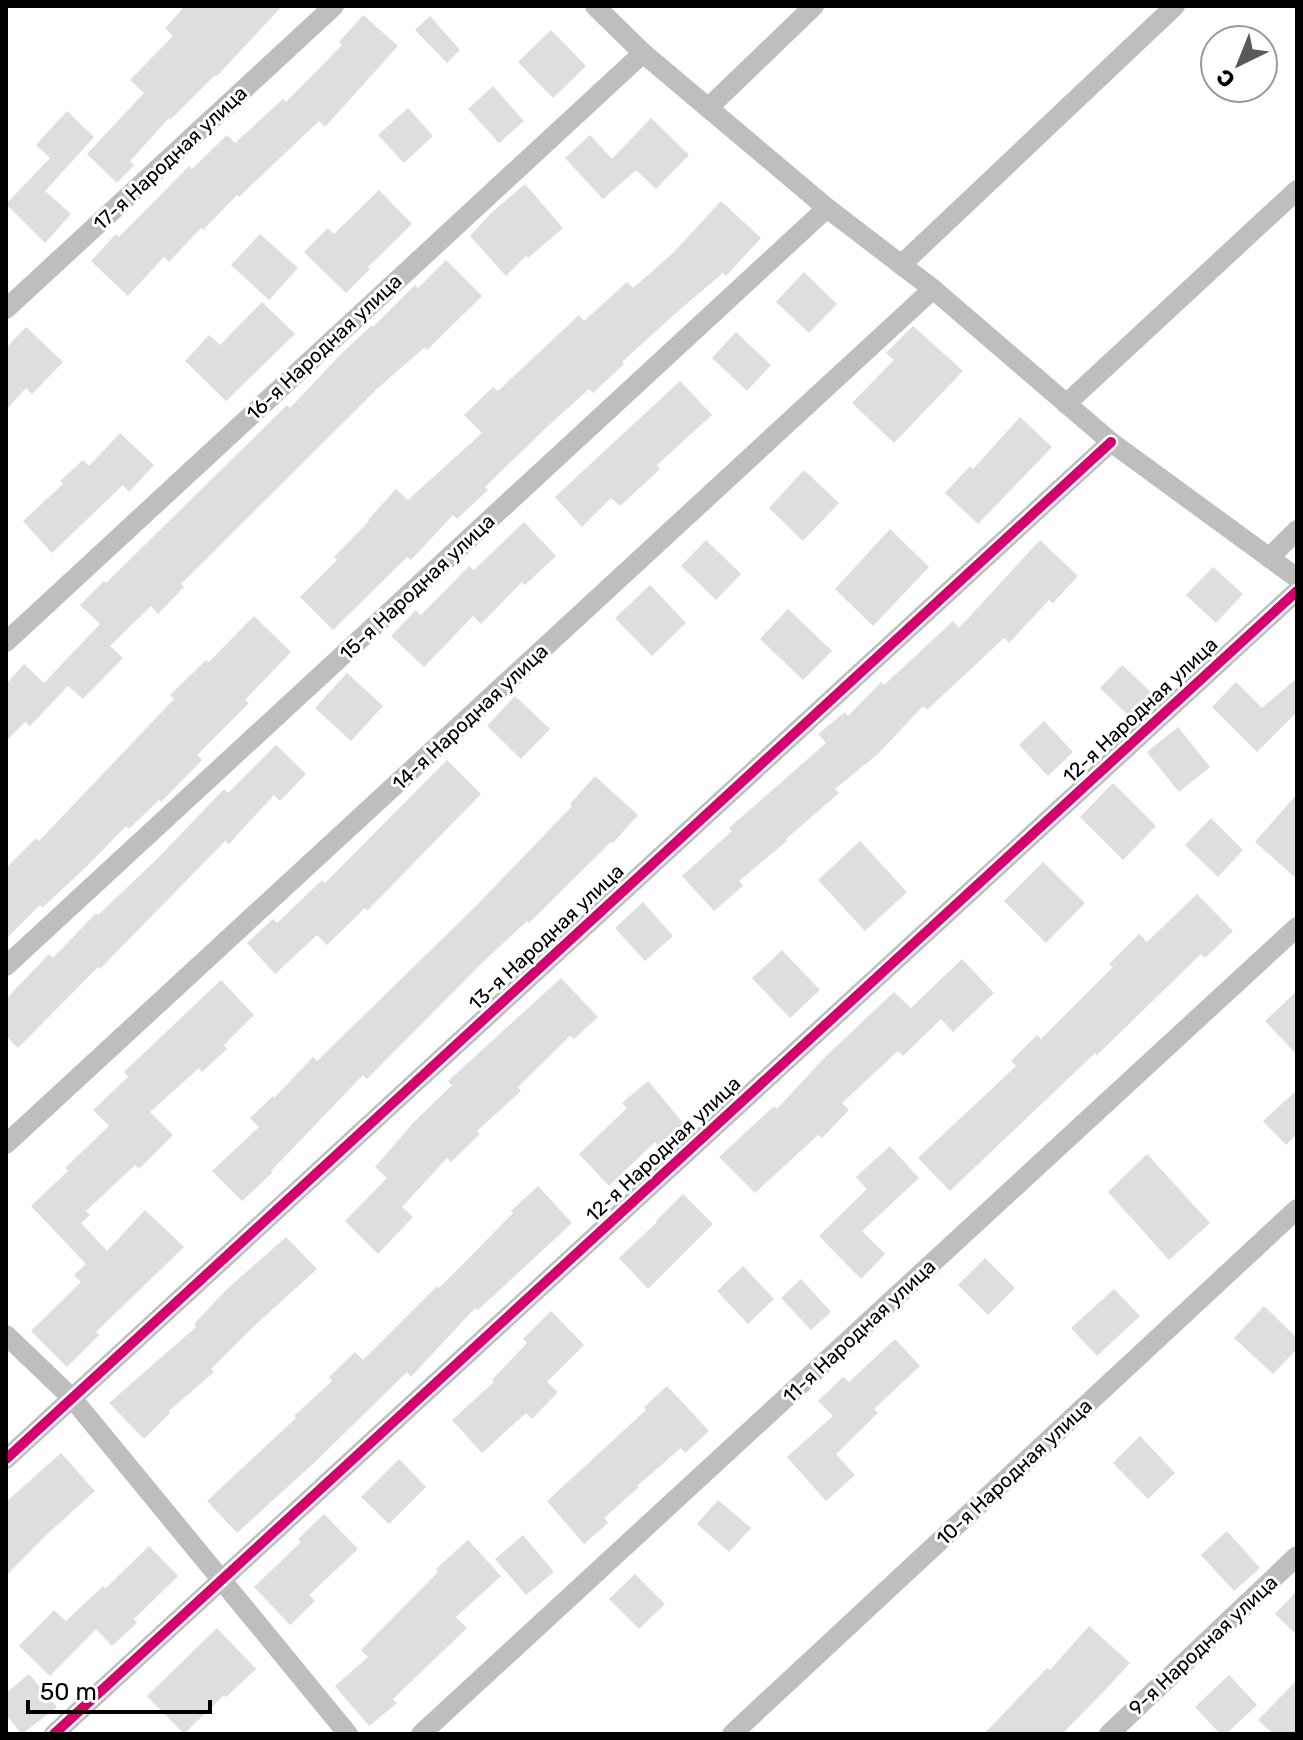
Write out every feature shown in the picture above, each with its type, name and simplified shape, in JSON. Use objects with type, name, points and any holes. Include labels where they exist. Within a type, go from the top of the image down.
[{"type":"street","name":"17-я Народная улица","points":[[6,309],[334,6]]},
{"type":"street","points":[[595,6],[643,53],[708,108],[827,208],[933,289],[1111,442],[1297,578]]},
{"type":"street","points":[[708,108],[814,6]]},
{"type":"street","points":[[901,265],[1175,6]]},
{"type":"street","name":"16-я Народная улица","points":[[6,642],[643,53]]},
{"type":"street","points":[[1066,404],[1297,190]]},
{"type":"street","name":"15-я Народная улица","points":[[6,966],[827,208]]},
{"type":"street","name":"14-я Народная улица","points":[[6,1144],[933,289]]},
{"type":"street","name":"13-я Народная улица","points":[[6,1459],[1111,442]]},
{"type":"street","points":[[1269,558],[1297,530]]},
{"type":"street","name":"12-я Народная улица","points":[[54,1734],[1297,591]]},
{"type":"street","name":"11-я Народная улица","points":[[421,1734],[1297,927]]},
{"type":"street","name":"10-я Народная улица","points":[[732,1734],[1297,1209]]},
{"type":"street","points":[[6,1335],[72,1398],[348,1734]]},
{"type":"street","name":"9-я Народная улица","points":[[1109,1734],[1297,1556]]},
{"type":"building","points":[[185,6],[282,6],[217,76],[169,118],[130,161],[134,165],[117,183],[87,154],[144,93],[130,80],[173,36],[165,28]]},
{"type":"building","points":[[363,15],[398,46],[325,127],[319,121],[203,230],[201,228],[169,262],[164,257],[128,296],[91,261],[189,166],[192,169],[227,135],[235,143],[283,99],[286,102],[342,45],[339,42]]},
{"type":"building","points":[[430,16],[460,50],[447,63],[415,30]]},
{"type":"building","points":[[551,30],[586,66],[553,98],[518,62]]},
{"type":"building","points":[[493,86],[524,121],[499,143],[468,109]]},
{"type":"building","points":[[408,108],[433,136],[404,163],[378,135]]},
{"type":"building","points":[[67,111],[94,137],[45,191],[71,214],[45,243],[6,204],[50,158],[36,145]]},
{"type":"building","points":[[651,118],[689,155],[656,189],[636,170],[603,199],[565,158],[590,135],[612,159]]},
{"type":"building","points":[[525,184],[563,228],[528,258],[526,256],[506,276],[470,236]]},
{"type":"building","points":[[379,190],[412,224],[346,293],[304,252],[328,228],[334,234]]},
{"type":"building","points":[[721,201],[761,238],[726,276],[723,273],[622,362],[624,364],[593,393],[589,389],[548,426],[485,487],[488,490],[457,519],[453,515],[411,560],[407,557],[333,630],[300,597],[337,560],[334,557],[396,489],[408,500],[482,433],[464,415],[493,387],[498,391],[579,315],[584,321],[627,282],[633,288],[674,252]]},
{"type":"building","points":[[260,234],[298,268],[269,300],[231,265]]},
{"type":"building","points":[[446,260],[482,296],[427,350],[425,347],[378,388],[181,584],[184,587],[158,614],[151,606],[110,646],[123,658],[83,699],[68,686],[30,726],[25,722],[6,741],[6,684],[24,664],[44,683],[100,624],[80,605],[287,405],[290,408],[343,352]]},
{"type":"building","points":[[804,272],[837,304],[809,333],[776,302]]},
{"type":"building","points":[[262,302],[295,334],[226,401],[185,361],[209,335],[220,345]]},
{"type":"building","points":[[913,326],[963,371],[894,443],[852,403],[894,360],[886,353]]},
{"type":"building","points":[[26,327],[63,362],[32,394],[26,388],[6,410],[6,348]]},
{"type":"building","points":[[736,332],[771,365],[747,391],[712,358]]},
{"type":"building","points":[[680,381],[712,415],[657,465],[660,469],[620,506],[611,498],[582,527],[555,497]]},
{"type":"building","points":[[1020,417],[1052,447],[978,524],[945,493],[970,466],[973,469]]},
{"type":"building","points":[[120,433],[154,465],[129,492],[123,485],[52,553],[23,521],[63,484],[60,481],[83,460],[89,466]]},
{"type":"building","points":[[804,470],[839,503],[803,541],[769,508]]},
{"type":"building","points":[[524,522],[556,556],[525,585],[522,582],[481,624],[473,616],[424,667],[391,636],[416,610],[421,615],[469,566],[474,570]]},
{"type":"building","points":[[890,529],[929,567],[873,626],[835,589]]},
{"type":"building","points":[[706,540],[741,574],[716,600],[681,566]]},
{"type":"building","points":[[1040,540],[1078,576],[1053,603],[1049,600],[1009,643],[1004,638],[927,710],[923,706],[879,753],[835,789],[839,793],[739,881],[743,886],[714,911],[682,876],[732,831],[729,828],[826,743],[818,734],[845,712],[848,716],[881,682],[884,685],[953,621],[959,628]]},
{"type":"building","points":[[1213,567],[1243,594],[1216,623],[1186,595]]},
{"type":"building","points":[[650,585],[686,623],[652,656],[615,618]]},
{"type":"building","points":[[788,609],[832,651],[803,680],[760,639]]},
{"type":"building","points":[[254,616],[291,652],[245,700],[249,703],[197,755],[202,760],[161,802],[159,800],[129,829],[126,826],[85,868],[42,908],[40,905],[6,939],[6,868],[36,838],[39,841],[174,699],[170,695],[206,660],[209,662]]},
{"type":"building","points":[[1122,665],[1151,692],[1129,716],[1100,688]]},
{"type":"building","points":[[347,673],[383,706],[351,741],[315,708]]},
{"type":"building","points":[[1297,678],[1297,712],[1257,752],[1212,707],[1236,682],[1262,708]]},
{"type":"building","points":[[515,696],[550,729],[521,759],[487,726]]},
{"type":"building","points":[[1044,721],[1073,752],[1048,776],[1019,745]]},
{"type":"building","points":[[1178,727],[1210,767],[1179,792],[1147,752]]},
{"type":"building","points":[[276,745],[306,774],[280,801],[274,795],[229,844],[225,841],[18,1048],[6,1036],[6,999],[49,954],[53,958],[96,913],[98,915],[157,859],[224,789],[228,793]]},
{"type":"building","points":[[447,760],[481,794],[367,911],[365,908],[327,945],[317,935],[275,974],[247,943],[273,919],[277,923],[322,880],[325,883]]},
{"type":"building","points":[[595,776],[638,815],[529,923],[527,921],[484,961],[367,1079],[363,1075],[242,1201],[212,1171],[259,1127],[250,1118],[313,1057],[317,1061],[477,905],[572,806],[570,804]]},
{"type":"building","points":[[1113,783],[1156,826],[1123,860],[1080,817]]},
{"type":"building","points":[[1297,794],[1297,879],[1255,842]]},
{"type":"building","points":[[1211,818],[1243,850],[1218,877],[1185,845]]},
{"type":"building","points":[[860,841],[907,892],[865,931],[818,880]]},
{"type":"building","points":[[1043,862],[1085,903],[1046,943],[1004,901]]},
{"type":"building","points":[[1197,894],[1233,931],[1205,958],[1201,954],[950,1191],[918,1158],[1016,1066],[1011,1061],[1037,1035],[1041,1039],[1113,967],[1109,964],[1139,934],[1147,942]]},
{"type":"building","points":[[643,902],[673,936],[645,961],[615,928]]},
{"type":"building","points":[[782,950],[820,990],[790,1018],[752,978]]},
{"type":"building","points":[[962,959],[994,993],[953,1032],[941,1019],[903,1056],[898,1051],[842,1103],[849,1110],[822,1138],[818,1135],[755,1193],[719,1157],[774,1106],[777,1109],[826,1056],[894,992],[911,1008]]},
{"type":"building","points":[[561,978],[598,1017],[574,1039],[570,1036],[518,1087],[521,1091],[477,1131],[480,1134],[451,1162],[447,1158],[402,1207],[413,1217],[378,1254],[345,1221],[387,1178],[375,1167],[413,1123],[452,1085],[448,1081]]},
{"type":"building","points":[[221,980],[254,1015],[224,1045],[227,1049],[202,1072],[199,1068],[150,1112],[173,1135],[139,1169],[135,1165],[86,1211],[90,1215],[81,1223],[107,1251],[145,1210],[184,1247],[96,1332],[99,1335],[67,1367],[31,1331],[81,1282],[74,1275],[86,1264],[31,1206],[109,1126],[93,1110],[128,1077],[124,1072]]},
{"type":"building","points":[[1297,991],[1297,1055],[1265,1021]]},
{"type":"building","points":[[648,1081],[684,1124],[658,1145],[655,1142],[609,1186],[579,1154],[627,1108],[622,1103]]},
{"type":"building","points":[[1297,1090],[1297,1134],[1286,1145],[1263,1121]]},
{"type":"building","points":[[890,1146],[919,1178],[862,1231],[885,1254],[861,1279],[819,1236],[867,1189],[856,1177]]},
{"type":"building","points":[[1147,1154],[1210,1223],[1169,1260],[1108,1192]]},
{"type":"building","points":[[538,1186],[572,1223],[478,1310],[475,1308],[411,1377],[407,1372],[237,1533],[207,1501],[296,1418],[294,1416],[332,1381],[329,1377],[355,1352],[363,1360],[437,1286],[439,1288]]},
{"type":"building","points":[[683,1194],[713,1224],[648,1289],[619,1258]]},
{"type":"building","points":[[286,1237],[317,1269],[251,1329],[211,1369],[214,1372],[169,1411],[144,1439],[109,1403],[196,1327],[194,1324],[227,1289]]},
{"type":"building","points":[[985,1258],[1015,1288],[988,1315],[958,1285]]},
{"type":"building","points":[[743,1266],[774,1299],[748,1324],[717,1291]]},
{"type":"building","points":[[801,1279],[831,1312],[811,1330],[781,1298]]},
{"type":"building","points":[[1114,1289],[1140,1316],[1097,1356],[1071,1328]]},
{"type":"building","points":[[1264,1306],[1297,1338],[1297,1349],[1273,1374],[1234,1338]]},
{"type":"building","points":[[551,1311],[584,1345],[547,1382],[558,1392],[532,1419],[526,1413],[482,1453],[452,1420],[494,1382],[492,1380],[527,1343],[523,1339]]},
{"type":"building","points":[[895,1339],[920,1366],[874,1409],[878,1413],[836,1454],[855,1475],[826,1501],[787,1457],[833,1416],[818,1401],[843,1377],[849,1382]]},
{"type":"building","points":[[667,1386],[709,1431],[685,1453],[681,1448],[637,1486],[604,1518],[608,1523],[584,1544],[547,1501],[646,1410],[644,1407]]},
{"type":"building","points":[[1140,1436],[1175,1473],[1148,1499],[1113,1463]]},
{"type":"building","points":[[61,1453],[95,1491],[6,1576],[6,1502]]},
{"type":"building","points":[[399,1459],[426,1487],[389,1524],[361,1497]]},
{"type":"building","points":[[718,1500],[751,1528],[729,1552],[697,1524]]},
{"type":"building","points":[[324,1514],[358,1549],[309,1595],[315,1601],[290,1625],[254,1587],[301,1542],[298,1539]]},
{"type":"building","points":[[1227,1531],[1260,1568],[1234,1591],[1201,1555]]},
{"type":"building","points":[[523,1535],[554,1572],[526,1595],[495,1559]]},
{"type":"building","points":[[468,1540],[501,1576],[456,1617],[467,1628],[393,1699],[397,1703],[369,1726],[335,1686],[368,1657],[361,1650],[438,1572],[436,1569]]},
{"type":"building","points":[[149,1546],[178,1576],[134,1619],[137,1623],[112,1646],[96,1629],[50,1676],[19,1646],[54,1610],[66,1621]]},
{"type":"building","points":[[635,1574],[665,1604],[639,1629],[609,1599]]},
{"type":"building","points":[[1297,1591],[1297,1635],[1275,1614]]},
{"type":"building","points":[[1089,1626],[1130,1663],[1106,1689],[1062,1734],[984,1734],[1047,1668],[1050,1670]]},
{"type":"building","points":[[217,1628],[256,1669],[184,1734],[147,1696]]},
{"type":"building","points":[[29,1674],[57,1707],[22,1734],[6,1715],[6,1693]]},
{"type":"building","points":[[1229,1675],[1257,1705],[1226,1734],[1220,1734],[1195,1707]]},
{"type":"building","points":[[1297,1680],[1297,1734],[1273,1734],[1258,1720]]},
{"type":"cycle path","points":[[6,1459],[1111,442]]},
{"type":"cycle path","points":[[54,1734],[1297,591]]}]
